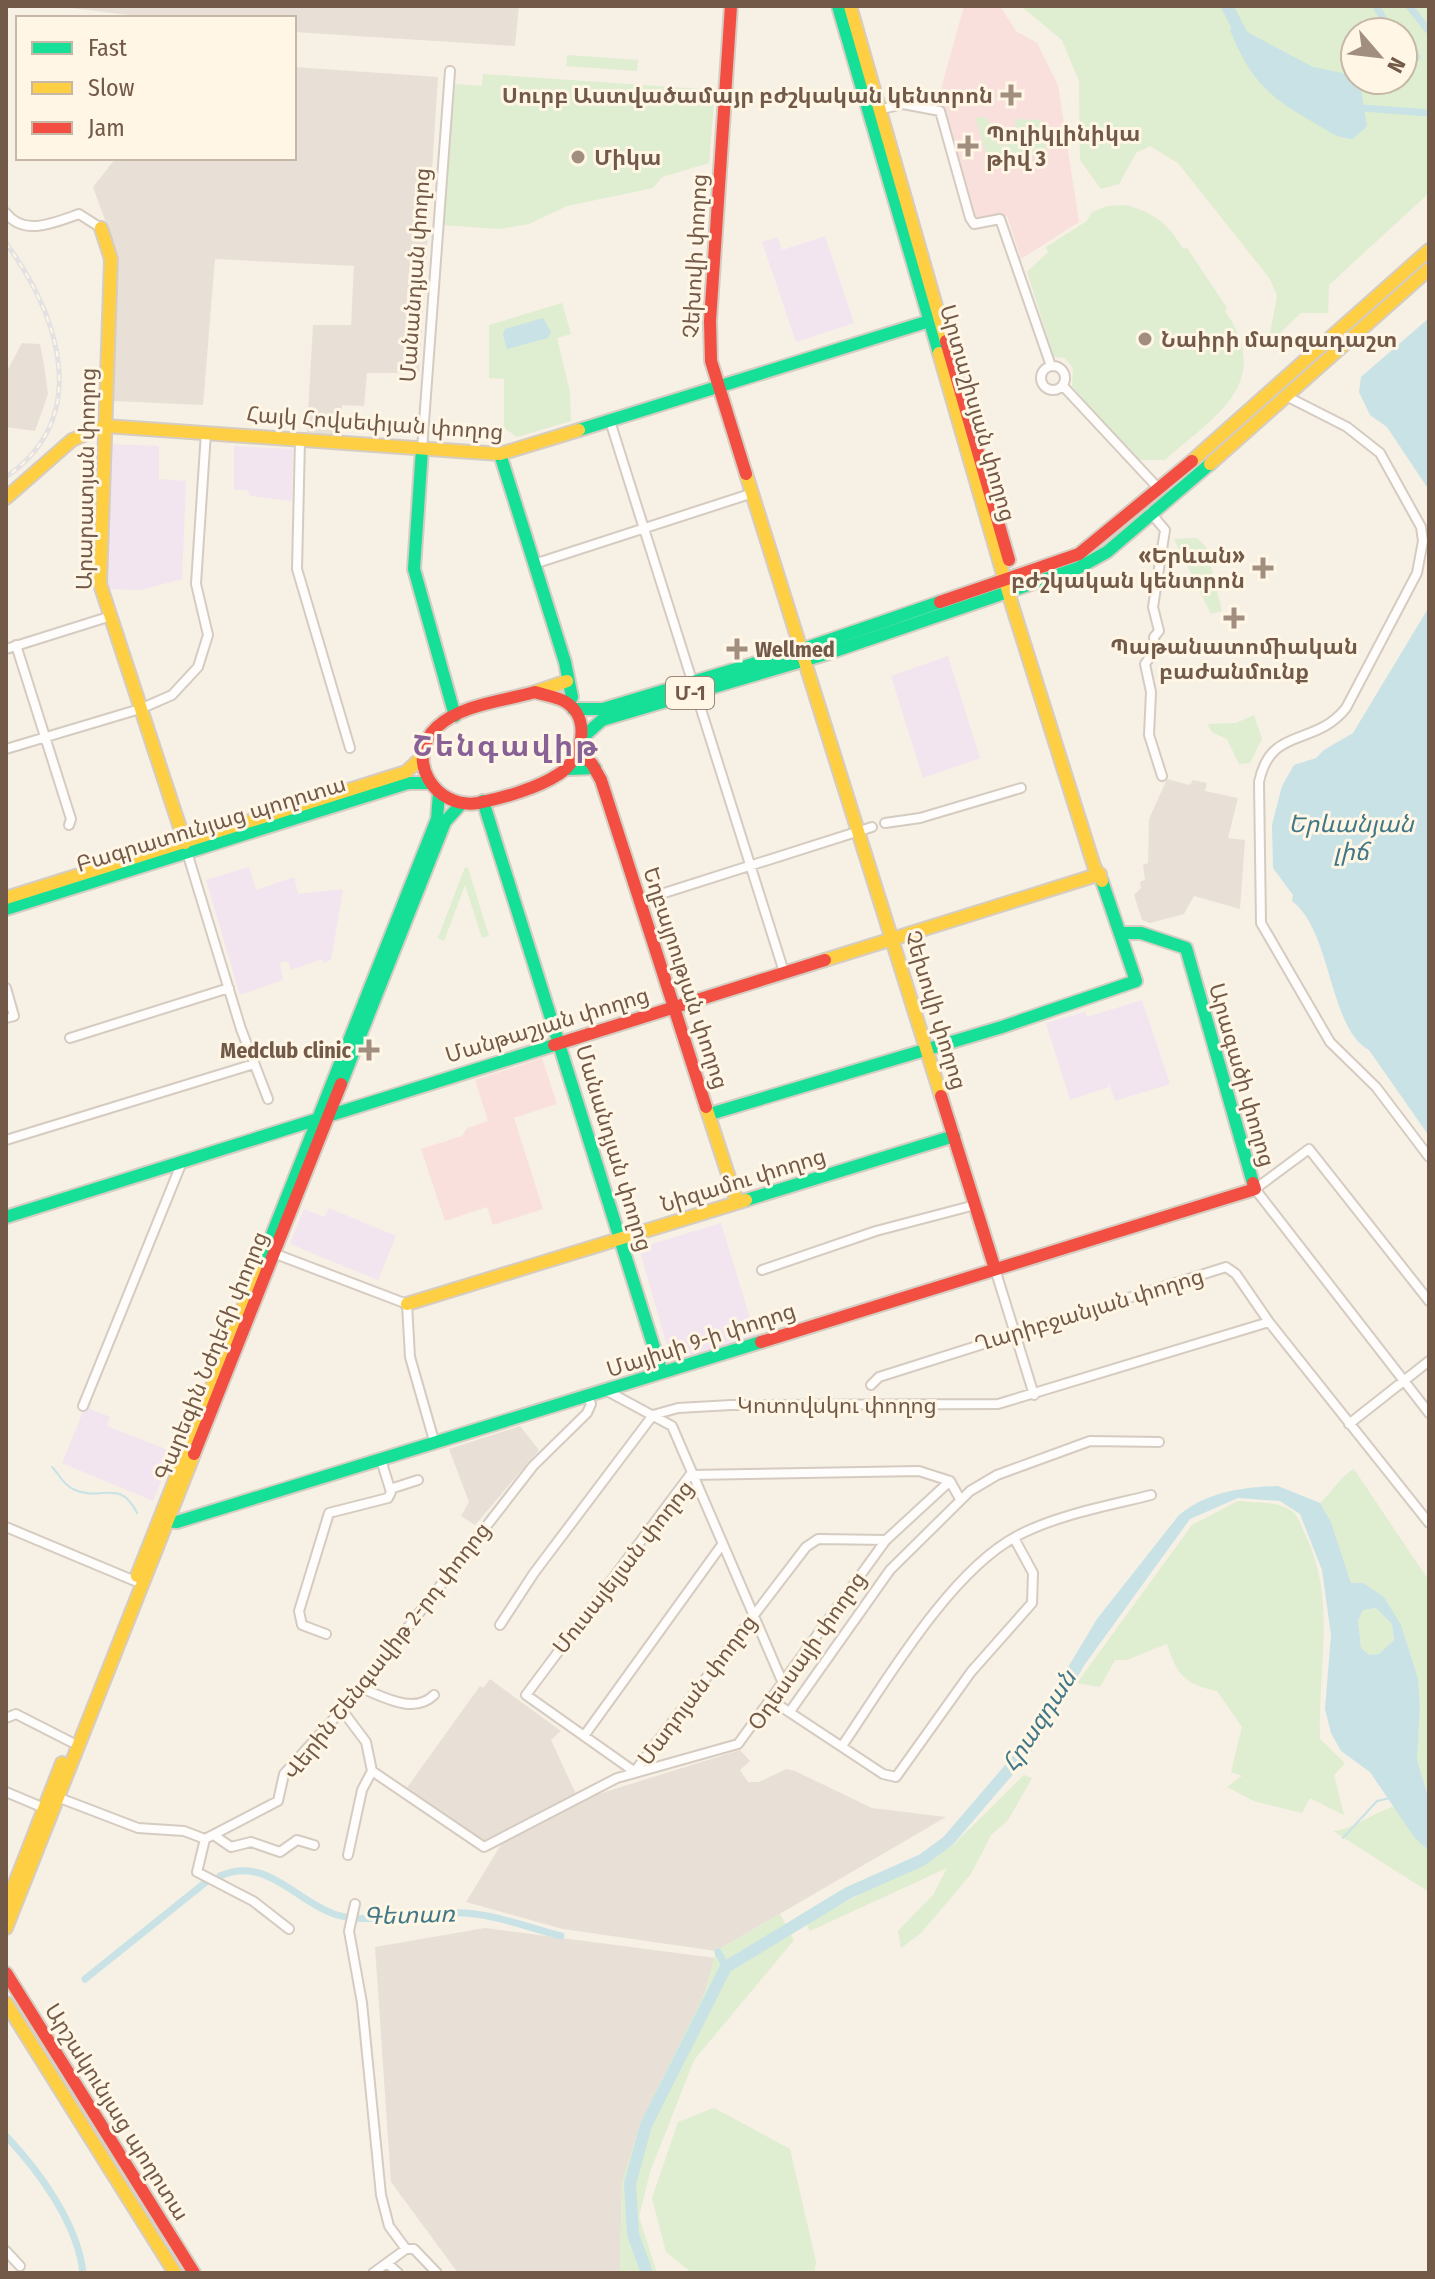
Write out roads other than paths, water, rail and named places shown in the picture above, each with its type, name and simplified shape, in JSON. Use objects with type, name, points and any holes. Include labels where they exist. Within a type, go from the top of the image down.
[{"type":"street","name":"Չեխովի փողոց","points":[[732,6],[709,342],[800,649],[1034,1395]]},
{"type":"street","name":"Արտաշիսյան փողոց","points":[[838,6],[875,110]]},
{"type":"street","name":"Արտաշիսյան փողոց","points":[[850,6],[875,110],[1011,586],[1056,734],[1101,864],[1100,874],[1135,983],[927,1050]]},
{"type":"street","name":"Մանանդյան փողոց","points":[[450,71],[414,569],[455,716]]},
{"type":"street","points":[[875,110],[903,104],[940,111],[970,218],[974,224],[1000,219],[1051,366]]},
{"type":"street","name":"Արարատյան փողոց","points":[[6,213],[17,223],[36,227],[79,214],[101,228],[111,259],[100,584],[108,617],[186,848],[229,988],[268,1099]]},
{"type":"street","name":"Մ-1","points":[[1011,586],[1079,554],[1143,504],[1429,250]]},
{"type":"street","name":"Մ-1","points":[[582,738],[602,720],[693,686],[800,649],[1087,563],[1152,515],[1429,269]]},
{"type":"street","name":"Հայկ Հովսեփյան փողոց","points":[[6,498],[72,440],[105,426],[500,454],[934,320]]},
{"type":"street","points":[[1304,362],[1313,372]]},
{"type":"street","points":[[1051,366],[1062,370],[1063,386],[1159,489]]},
{"type":"street","points":[[1051,366],[1042,373],[1042,385],[1053,391],[1063,386]]},
{"type":"street","points":[[1286,396],[1347,427],[1380,453],[1421,527],[1423,541],[1417,573],[1346,708],[1333,722],[1273,749],[1264,759],[1258,792],[1261,923],[1330,1042],[1376,1087],[1429,1157]]},
{"type":"street","points":[[610,421],[784,972]]},
{"type":"street","points":[[6,749],[140,709],[172,695],[198,667],[207,643],[206,617],[196,584],[206,432]]},
{"type":"street","points":[[300,440],[297,569],[350,748]]},
{"type":"street","points":[[500,454],[565,662],[571,707],[582,738],[579,752],[568,769],[557,776],[483,801],[461,804],[439,793],[429,783],[421,758],[426,740],[435,728],[455,716],[567,681]]},
{"type":"street","points":[[534,564],[752,493]]},
{"type":"street","points":[[1143,504],[1165,530],[1153,607],[1159,631],[1154,637],[1155,650],[1145,664],[1151,692],[1149,735],[1162,776]]},
{"type":"street","points":[[6,649],[108,617]]},
{"type":"street","points":[[16,645],[71,819],[69,825]]},
{"type":"street","name":"Մ-1","points":[[571,707],[603,709],[693,686]]},
{"type":"street","points":[[535,692],[553,695],[571,707]]},
{"type":"street","name":"Եղբայրության փողոց","points":[[579,752],[595,768],[737,1202]]},
{"type":"street","name":"Բագրատունյաց պողոտա","points":[[6,909],[406,772],[421,758]]},
{"type":"street","points":[[568,769],[595,768]]},
{"type":"street","name":"Բագրատունյաց պողոտա","points":[[6,898],[408,783],[429,783]]},
{"type":"street","points":[[885,823],[920,818],[1021,788]]},
{"type":"street","name":"Գարեգին Նժդեհի փողոց","points":[[6,1928],[437,819],[439,793]]},
{"type":"street","name":"Մանանդյան փողոց","points":[[483,801],[661,1370]]},
{"type":"street","name":"Գարեգին Նժդեհի փողոց","points":[[6,1906],[135,1581],[273,1253],[323,1115],[445,822],[461,804]]},
{"type":"street","points":[[639,901],[872,827]]},
{"type":"street","name":"Մանթաշյան փողոց","points":[[6,1217],[323,1115],[1100,874]]},
{"type":"street","name":"Արագածի փողոց","points":[[1120,933],[1141,933],[1186,948],[1255,1189],[1429,1413]]},
{"type":"street","points":[[6,988],[10,1017]]},
{"type":"street","points":[[70,1038],[229,988]]},
{"type":"street","points":[[710,1114],[927,1050]]},
{"type":"street","points":[[6,1140],[254,1064]]},
{"type":"street","name":"Նիզամու փողոց","points":[[407,1304],[954,1136]]},
{"type":"street","points":[[1255,1189],[1309,1149],[1429,1301]]},
{"type":"street","points":[[83,1406],[182,1161]]},
{"type":"street","name":"Մայիսի 9-ի փողոց","points":[[162,1522],[435,1444],[607,1391],[661,1370],[1255,1189]]},
{"type":"street","points":[[762,1270],[876,1231],[975,1205]]},
{"type":"street","points":[[273,1253],[407,1304],[410,1357],[435,1444]]},
{"type":"street","name":"Ղարիբջանյան փողոց","points":[[871,1385],[879,1377],[1226,1267],[1236,1274],[1269,1322],[1429,1523]]},
{"type":"street","name":"Կոտովսկու փողոց","points":[[653,1415],[678,1408],[731,1405],[864,1402],[987,1405],[1034,1395],[1269,1322]]},
{"type":"street","points":[[1349,1424],[1429,1361]]},
{"type":"street","points":[[607,1391],[672,1426],[690,1475],[782,1681]]},
{"type":"street","name":"Վերին Շենգավիթ 2-րդ փողոց","points":[[205,1839],[278,1801],[284,1774],[361,1688],[533,1466],[587,1413],[591,1404],[588,1397]]},
{"type":"street","points":[[500,1625],[534,1573],[653,1415]]},
{"type":"street","name":"Օդեսսայի փողոց","points":[[791,1710],[890,1570],[960,1499],[997,1475],[1090,1441],[1159,1442]]},
{"type":"street","points":[[326,1634],[302,1625],[299,1611],[329,1513],[388,1498],[390,1489],[381,1460]]},
{"type":"street","name":"Մուսայելյան փողոց","points":[[584,1736],[529,1698],[527,1691],[690,1475],[919,1471],[950,1481]]},
{"type":"street","points":[[390,1489],[418,1480]]},
{"type":"street","points":[[950,1481],[960,1499]]},
{"type":"street","name":"Օդեսսայի փողոց","points":[[635,1772],[738,1744],[886,1540],[950,1481]]},
{"type":"street","points":[[842,1746],[930,1615],[1014,1535],[1151,1495]]},
{"type":"street","points":[[6,1527],[135,1581]]},
{"type":"street","points":[[771,1700],[791,1710],[887,1777],[896,1777],[971,1672],[1032,1603],[1033,1573],[1014,1535]]},
{"type":"street","name":"Մադոյան փողոց","points":[[372,1771],[484,1847],[635,1772],[814,1540],[886,1540]]},
{"type":"street","points":[[635,1772],[584,1736],[721,1546]]},
{"type":"street","points":[[361,1688],[416,1706],[425,1704],[434,1695]]},
{"type":"street","points":[[342,1710],[366,1742],[372,1771],[362,1790],[348,1855]]},
{"type":"street","points":[[6,1718],[16,1714],[71,1742]]},
{"type":"street","points":[[6,1792],[44,1808]]},
{"type":"street","points":[[57,1797],[138,1828],[184,1831],[205,1839],[197,1872],[253,1901],[289,1929]]},
{"type":"street","points":[[215,1836],[231,1847],[251,1842],[280,1852],[297,1840],[314,1845]]},
{"type":"street","points":[[355,1904],[349,1931],[362,2003],[381,2195],[389,2226],[406,2249]]},
{"type":"street","name":"Արշակունյաց պողոտա","points":[[6,1973],[194,2273]]},
{"type":"street","name":"Արշակունյաց պողոտա","points":[[6,2003],[175,2273]]},
{"type":"street","points":[[91,2138],[105,2130]]},
{"type":"street","points":[[373,2273],[406,2249],[414,2249],[437,2273]]},
{"type":"street","points":[[6,2251],[20,2266]]},
{"type":"street","points":[[387,2263],[398,2273]]},
{"type":"water","points":[[1234,25],[1313,67],[1339,72],[1339,96],[1362,96],[1367,126],[1353,139],[1342,137],[1284,104],[1253,74],[1230,30]]},
{"type":"water","points":[[543,318],[551,332],[548,338],[507,349],[503,335],[505,329]]},
{"type":"water","points":[[1429,318],[1429,490],[1387,427],[1370,415],[1359,392],[1361,377]]},
{"type":"water","name":"Երևանյան լիճ","points":[[1429,607],[1429,1136],[1346,1022],[1315,934],[1273,868],[1272,825],[1282,786],[1294,765],[1316,758],[1353,733]]},
{"type":"water","points":[[1278,1486],[1320,1503],[1331,1522],[1351,1583],[1363,1583],[1384,1597],[1401,1625],[1418,1678],[1417,1760],[1429,1799],[1429,1851],[1414,1837],[1370,1772],[1341,1751],[1331,1733],[1325,1709],[1331,1635],[1322,1570],[1300,1514],[1280,1501],[1238,1498],[1190,1519],[1085,1664],[1060,1706],[1049,1699],[1097,1619],[1179,1515],[1213,1496]],"holes":[[[1376,1608],[1392,1624],[1394,1640],[1379,1654],[1369,1655],[1361,1648],[1358,1621],[1363,1610]]]},
{"type":"waterway","name":"Հրազդան","points":[[1227,6],[1243,37]]},
{"type":"waterway","points":[[1376,6],[1382,16]]},
{"type":"waterway","points":[[1409,6],[1429,31]]},
{"type":"waterway","name":"Հրազդան","points":[[1363,108],[1429,113]]},
{"type":"waterway","points":[[52,1467],[71,1488],[94,1494],[117,1493],[124,1496],[137,1513]]},
{"type":"waterway","name":"Հրազդան","points":[[647,2273],[633,2234],[630,2184],[646,2125],[726,1967],[848,1893],[922,1860],[948,1841],[1025,1751],[1062,1689]]},
{"type":"waterway","points":[[1343,1838],[1377,1801],[1390,1798]]},
{"type":"waterway","name":"Գետառ","points":[[220,1876],[252,1871],[280,1883],[322,1909],[351,1918],[477,1914],[561,1936]]},
{"type":"waterway","name":"Գետառ","points":[[85,1979],[206,1882]]},
{"type":"waterway","name":"Գետառ","points":[[718,1952],[726,1967]]},
{"type":"waterway","name":"Գետառ","points":[[6,2136],[55,2199],[74,2236],[83,2273]]},
{"type":"railway","points":[[6,243],[41,302],[52,333],[58,365],[58,396],[50,425],[33,453],[6,477]]},
{"type":"place","name":"Սուրբ Աստվածամայր բժշկական կենտրոն","points":[[1011,95]]},
{"type":"place","name":"Պոլիկլինիկա թիվ 3","points":[[968,146]]},
{"type":"place","name":"Միկա","points":[[578,157]]},
{"type":"place","name":"Նաիրի մարզադաշտ","points":[[1145,339]]},
{"type":"place","name":"«Երևան» բժշկական կենտրոն","points":[[1263,568]]},
{"type":"place","name":"Պաթանատոմիական բաժանմունք","points":[[1234,618]]},
{"type":"place","name":"Wellmed","points":[[737,649]]},
{"type":"place","name":"Medclub clinic","points":[[369,1050]]},
{"type":"district","name":"Շենգավիթ","points":[[506,746]]}]
